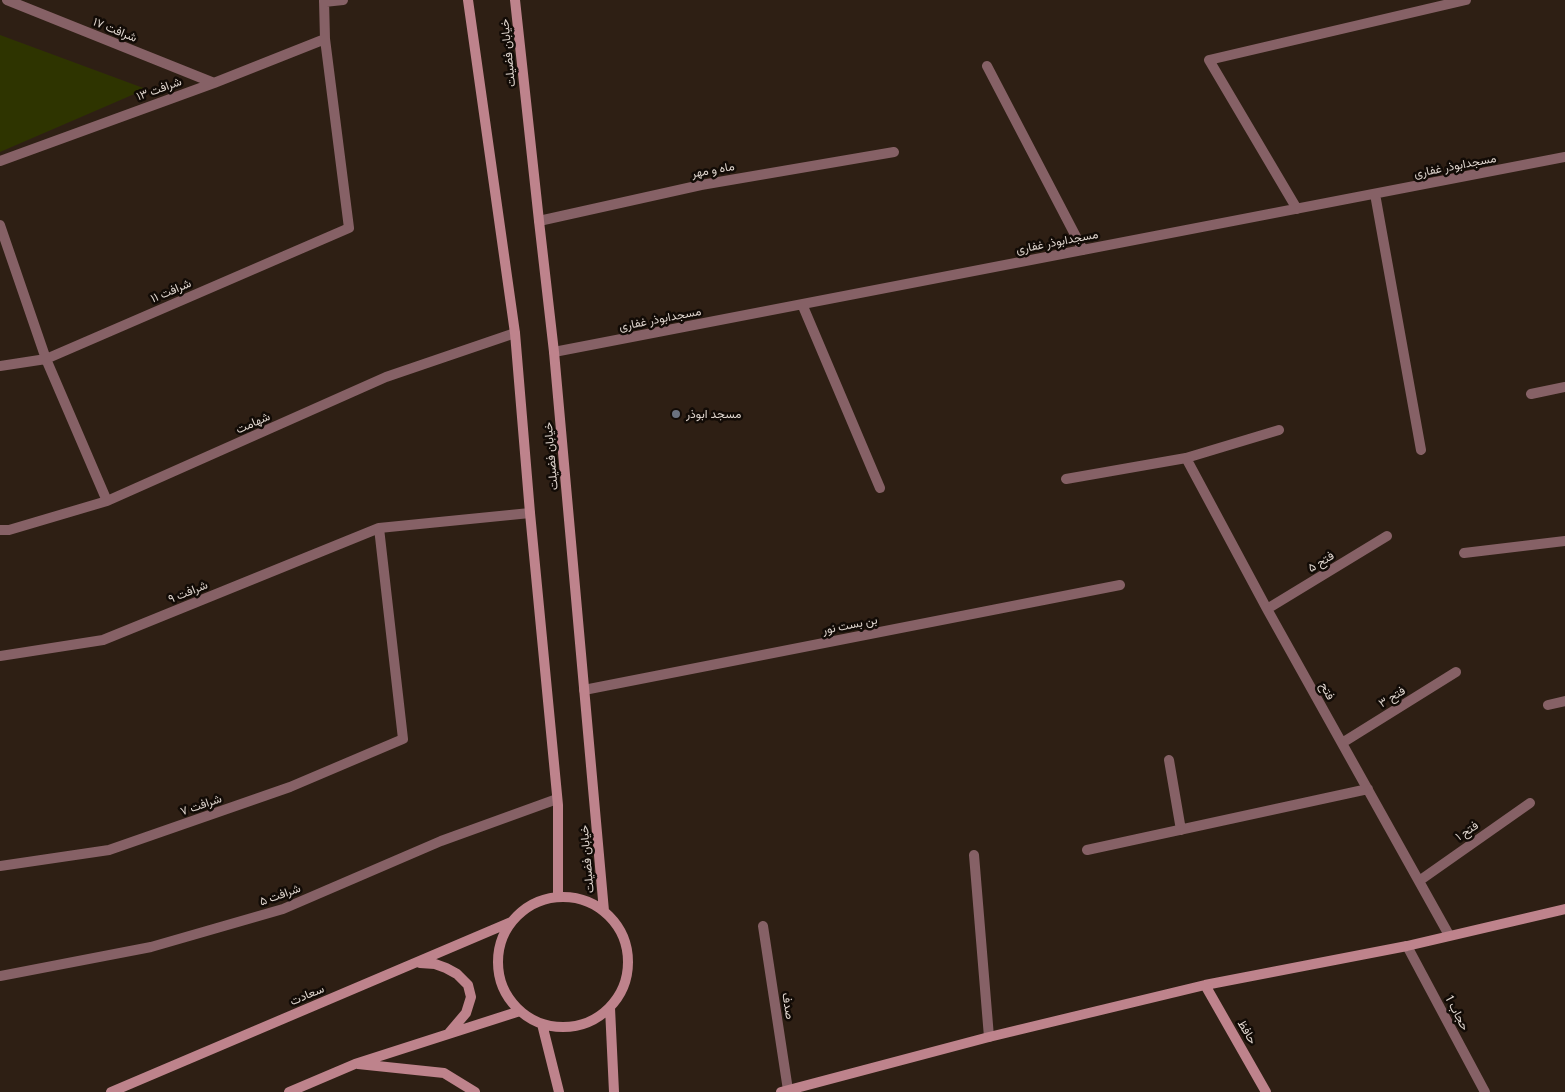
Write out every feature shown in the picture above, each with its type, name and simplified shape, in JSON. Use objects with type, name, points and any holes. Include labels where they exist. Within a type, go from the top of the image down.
[{"type":"main road","name":"خیابان فضیلت","points":[[468,0],[514,333],[557,799],[558,897]]},
{"type":"main road","name":"خیابان فضیلت","points":[[515,0],[554,352],[604,910]]},
{"type":"main road","points":[[558,897],[590,902],[604,910],[617,924],[626,942],[629,960],[627,979],[620,997],[610,1008],[591,1021],[573,1027],[554,1027],[542,1024],[520,1011],[507,996],[498,968],[502,939],[511,922],[532,904],[558,897]]},
{"type":"main road","points":[[784,1091],[989,1037],[1205,985],[1406,946],[1565,909]]},
{"type":"main road","name":"سعادت","points":[[112,1092],[511,922]]},
{"type":"main road","points":[[417,962],[435,964],[446,968],[457,974],[468,985],[471,997],[466,1013],[448,1034]]},
{"type":"main road","name":"حافظ","points":[[1205,985],[1266,1092]]},
{"type":"main road","points":[[610,1008],[614,1092]]},
{"type":"main road","points":[[289,1092],[355,1064],[520,1011]]},
{"type":"main road","points":[[542,1024],[559,1092]]},
{"type":"main road","points":[[355,1064],[444,1073],[475,1092]]},
{"type":"street","name":"شرافت ۱۷","points":[[6,0],[214,83]]},
{"type":"street","points":[[325,39],[324,1],[343,0]]},
{"type":"street","points":[[1297,209],[1209,60],[1466,0]]},
{"type":"street","name":"شرافت ۱۳","points":[[0,161],[214,83],[325,39]]},
{"type":"street","name":"شرافت ۱۱","points":[[0,366],[46,359],[349,228],[325,39]]},
{"type":"street","points":[[987,66],[1083,250]]},
{"type":"street","name":"ماه و مهر","points":[[538,221],[701,185],[894,152]]},
{"type":"street","name":"مسجدابوذر غفاری","points":[[554,352],[1565,157]]},
{"type":"street","points":[[1375,194],[1421,450]]},
{"type":"street","points":[[0,225],[46,359],[107,501]]},
{"type":"street","points":[[802,304],[880,488]]},
{"type":"street","name":"شهامت","points":[[0,530],[9,530],[107,501],[386,377],[514,333]]},
{"type":"street","points":[[1531,394],[1565,387]]},
{"type":"street","points":[[1066,479],[1186,458],[1279,430]]},
{"type":"street","name":"فتح","points":[[1186,458],[1449,935]]},
{"type":"street","name":"شرافت ۹","points":[[0,656],[103,640],[379,528],[530,513]]},
{"type":"street","name":"شرافت ۷","points":[[0,866],[108,850],[290,787],[403,739],[379,528]]},
{"type":"street","name":"فتح ۵","points":[[1268,609],[1387,536]]},
{"type":"street","points":[[1464,553],[1565,541]]},
{"type":"street","name":"بن بست نور","points":[[584,690],[1120,585]]},
{"type":"street","name":"فتح ۳","points":[[1342,743],[1456,672]]},
{"type":"street","points":[[1548,705],[1565,701]]},
{"type":"street","points":[[1169,760],[1181,830]]},
{"type":"street","points":[[1087,850],[1368,789]]},
{"type":"street","name":"شرافت ۵","points":[[0,976],[151,947],[283,909],[441,841],[557,799]]},
{"type":"street","name":"فتح ۱","points":[[1419,881],[1530,802]]},
{"type":"street","points":[[974,855],[989,1037]]},
{"type":"street","name":"صدف","points":[[763,926],[784,1091]]},
{"type":"street","name":"حجاب 1","points":[[1406,946],[1485,1092]]},
{"type":"green space","points":[[0,35],[146,89],[0,152]]},
{"type":"place","name":"مسجد ابوذر","points":[[676,414]]}]
